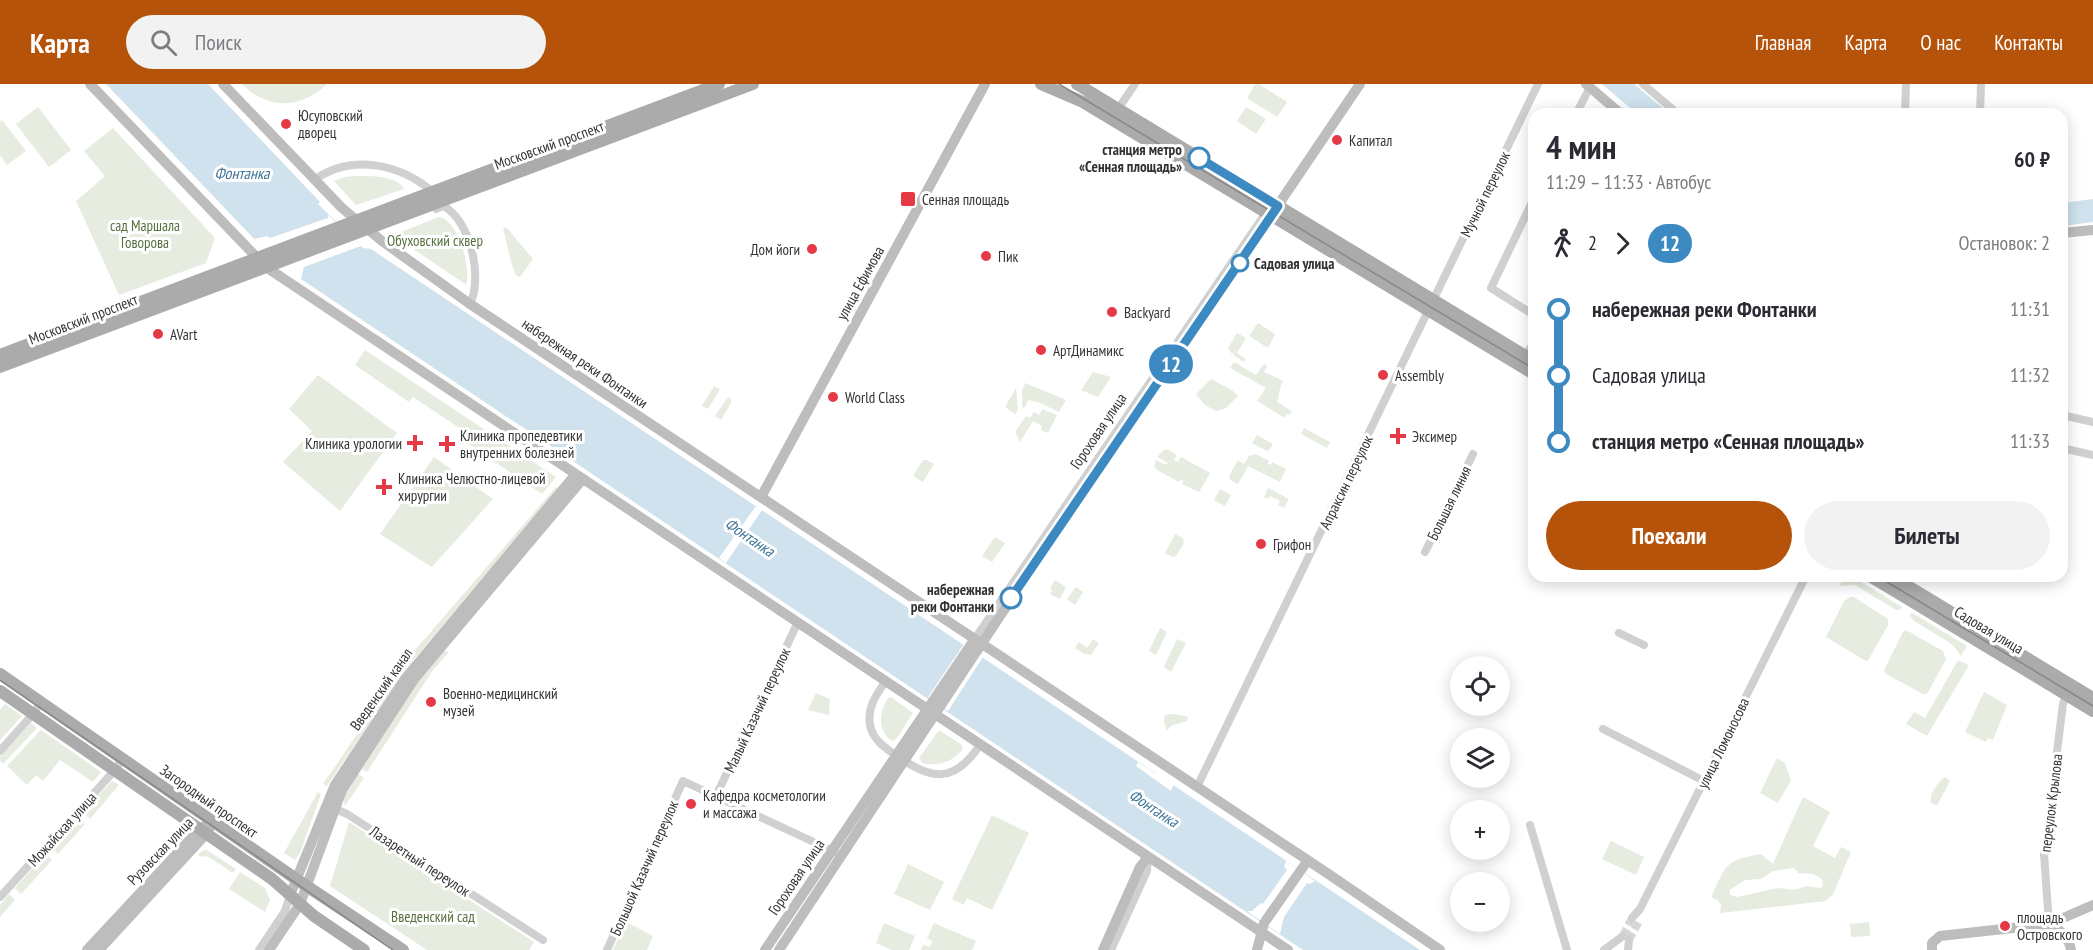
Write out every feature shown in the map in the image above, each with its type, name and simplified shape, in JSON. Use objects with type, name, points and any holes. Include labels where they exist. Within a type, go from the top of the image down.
[{"type":"main road","points":[[90,84],[260,255],[266,267],[797,624],[885,682],[933,708],[980,746],[1148,857],[1263,928],[1288,950]]},
{"type":"main road","name":"набережная реки Фонтанки","points":[[223,84],[315,180],[356,227],[760,497],[975,646],[1308,860],[1440,950]]},
{"type":"main road","name":"Московский проспект","points":[[0,367],[279,263],[433,192],[718,84]]},
{"type":"main road","name":"Московский проспект","points":[[0,355],[260,255],[356,227],[394,219],[753,84]]},
{"type":"main road","name":"улица Ефимова","points":[[760,497],[985,84]]},
{"type":"main road","points":[[1041,84],[1083,102],[1272,209],[1527,361]]},
{"type":"main road","points":[[1077,84],[1272,209]]},
{"type":"main road","name":"Гороховая улица","points":[[765,950],[837,852],[1272,209],[1360,84]]},
{"type":"main road","points":[[1588,86],[1614,108]]},
{"type":"main road","points":[[2068,233],[2093,230]]},
{"type":"main road","name":"Введенский канал","points":[[290,895],[330,806],[415,678],[579,478]]},
{"type":"main road","name":"Садовая улица","points":[[1881,582],[2068,689],[2093,698]]},
{"type":"main road","name":"Садовая улица","points":[[1900,582],[2068,689],[2093,711]]},
{"type":"main road","name":"Загородный проспект","points":[[0,674],[296,879],[403,950]]},
{"type":"main road","name":"Загородный проспект","points":[[0,691],[272,879],[314,916],[364,950]]},
{"type":"main road","name":"Введенский канал","points":[[269,950],[300,904],[308,886],[330,806]]},
{"type":"main road","name":"Рузовская улица","points":[[99,950],[212,821]]},
{"type":"main road","name":"Рузовская улица","points":[[87,950],[203,832]]},
{"type":"main road","name":"Гороховая улица","points":[[779,950],[837,852]]},
{"type":"main road","points":[[1103,950],[1140,867],[1148,857]]},
{"type":"main road","points":[[1257,950],[1263,928],[1308,860]]},
{"type":"main road","points":[[1932,950],[1932,943],[1935,939],[1946,934],[2049,924],[2093,905]]},
{"type":"main road","points":[[2049,924],[2069,940],[2072,950]]},
{"type":"street","points":[[1118,110],[1135,84]]},
{"type":"street","name":"Гороховая улица","points":[[1272,209],[1355,84]]},
{"type":"street","name":"Мучной переулок","points":[[1431,305],[1538,84]]},
{"type":"street","points":[[1643,84],[1671,108]]},
{"type":"street","points":[[1905,108],[1906,84]]},
{"type":"street","points":[[1980,108],[1981,84]]},
{"type":"street","points":[[1579,108],[1588,86]]},
{"type":"street","points":[[315,180],[338,167],[357,164],[376,165],[405,173],[433,192]]},
{"type":"street","points":[[394,219],[417,216],[444,206],[450,210],[462,228],[473,256],[476,280],[475,295],[470,304]]},
{"type":"street","points":[[1528,211],[1491,288],[1528,311]]},
{"type":"street","name":"Апраксин переулок","points":[[1197,788],[1431,305]]},
{"type":"street","points":[[2068,416],[2093,422]]},
{"type":"street","points":[[2068,449],[2093,455]]},
{"type":"street","name":"Большая линия","points":[[1425,552],[1473,454]]},
{"type":"street","name":"улица Ломоносова","points":[[1636,919],[1803,582]]},
{"type":"street","name":"Малый Казачий переулок","points":[[716,796],[797,624]]},
{"type":"street","points":[[1619,633],[1644,645]]},
{"type":"street","points":[[885,682],[872,703],[870,725],[879,742],[900,758],[923,772],[942,775],[965,763],[980,746]]},
{"type":"street","name":"переулок Крылова","points":[[2049,924],[2044,854],[2068,689]]},
{"type":"street","points":[[0,751],[41,703]]},
{"type":"street","points":[[1603,729],[1704,781]]},
{"type":"street","name":"Можайская улица","points":[[0,897],[122,759]]},
{"type":"street","name":"Большой Казачий переулок","points":[[607,950],[683,781],[837,852]]},
{"type":"street","name":"Лазаретный переулок","points":[[330,806],[347,814],[543,940]]},
{"type":"street","points":[[1530,825],[1566,950]]},
{"type":"street","points":[[1111,950],[1147,871],[1148,857]]},
{"type":"street","name":"Введенский канал","points":[[259,950],[285,911],[290,895]]},
{"type":"street","points":[[1604,950],[1626,938],[1628,950]]},
{"type":"green space","points":[[242,84],[327,84],[307,98],[284,103],[262,98]]},
{"type":"green space","points":[[1255,84],[1259,84],[1287,102],[1277,117],[1247,98]]},
{"type":"green space","points":[[38,107],[71,150],[49,167],[16,124]]},
{"type":"green space","points":[[1246,107],[1266,119],[1256,134],[1237,121]]},
{"type":"green space","points":[[2,120],[26,151],[7,165],[0,155],[0,122]]},
{"type":"green space","name":"сад Маршала Говорова","points":[[113,128],[215,238],[206,263],[119,295],[76,201],[105,176],[84,151]]},
{"type":"green space","name":"Обуховский сквер","points":[[355,176],[389,179],[396,181],[404,189],[356,205],[334,181]]},
{"type":"green space","name":"Обуховский сквер","points":[[439,217],[452,226],[461,244],[467,265],[465,284],[397,238],[401,232]]},
{"type":"green space","points":[[506,227],[533,259],[520,277],[517,276],[511,261],[503,229]]},
{"type":"green space","points":[[1258,323],[1275,334],[1268,348],[1249,336]]},
{"type":"green space","points":[[1237,333],[1246,338],[1237,353],[1246,359],[1244,362],[1233,355],[1236,350],[1232,354],[1228,348]]},
{"type":"green space","points":[[365,350],[556,477],[542,494],[460,438],[464,431],[413,397],[409,402],[355,365]]},
{"type":"green space","points":[[1234,362],[1256,375],[1264,364],[1267,366],[1264,372],[1283,381],[1277,402],[1292,411],[1289,415],[1287,414],[1285,418],[1257,401],[1266,388],[1230,368]]},
{"type":"green space","points":[[1093,372],[1111,377],[1098,397],[1081,390]]},
{"type":"green space","points":[[318,375],[397,433],[340,511],[283,462],[312,431],[289,409]]},
{"type":"green space","points":[[1211,379],[1238,396],[1226,408],[1216,411],[1205,405],[1196,394]]},
{"type":"green space","points":[[1025,383],[1066,400],[1059,412],[1028,400],[1024,408],[1022,391]]},
{"type":"green space","points":[[714,386],[720,389],[708,409],[702,406]]},
{"type":"green space","points":[[1016,388],[1018,410],[1015,414],[1005,407]]},
{"type":"green space","points":[[728,397],[731,403],[721,420],[715,416]]},
{"type":"green space","points":[[1042,409],[1057,415],[1048,433],[1041,430],[1042,426],[1033,421],[1020,442],[1015,432],[1026,416],[1030,418],[1034,412],[1039,415]]},
{"type":"green space","points":[[1304,428],[1330,442],[1327,448],[1301,434]]},
{"type":"green space","points":[[1257,435],[1273,444],[1269,450],[1252,443]]},
{"type":"green space","points":[[1164,450],[1177,455],[1174,460],[1178,462],[1181,457],[1210,473],[1199,492],[1182,484],[1181,479],[1179,482],[1157,470],[1154,466],[1156,460],[1166,465],[1168,463],[1157,457]]},
{"type":"green space","points":[[1256,454],[1269,461],[1268,464],[1271,465],[1272,462],[1286,469],[1280,482],[1248,466],[1238,484],[1230,480],[1229,476],[1238,460],[1244,464],[1249,456]]},
{"type":"green space","points":[[434,457],[493,499],[432,567],[380,534]]},
{"type":"green space","points":[[923,460],[934,464],[923,482],[913,476]]},
{"type":"green space","points":[[556,487],[558,489],[409,665],[327,786],[323,784],[416,649]]},
{"type":"green space","points":[[1268,488],[1289,499],[1284,508],[1278,505],[1280,501],[1270,496],[1268,499],[1264,497]]},
{"type":"green space","points":[[1220,489],[1231,495],[1225,506],[1214,500]]},
{"type":"green space","points":[[1175,534],[1183,538],[1184,543],[1173,557],[1165,553]]},
{"type":"green space","points":[[995,537],[1005,543],[992,562],[982,556]]},
{"type":"green space","points":[[1055,580],[1066,587],[1060,599],[1050,594],[1052,590],[1050,588]]},
{"type":"green space","points":[[1841,582],[1861,582],[1902,607],[1896,610],[1855,585],[1839,586]]},
{"type":"green space","points":[[1076,587],[1083,592],[1075,605],[1067,599]]},
{"type":"green space","points":[[1854,597],[1888,619],[1888,625],[1866,661],[1826,637],[1844,601]]},
{"type":"green space","points":[[1911,612],[1967,646],[1961,656],[1953,645],[1913,620],[1910,616]]},
{"type":"green space","points":[[1160,628],[1167,632],[1156,655],[1149,651]]},
{"type":"green space","points":[[1906,630],[1943,651],[1946,659],[1927,694],[1886,674],[1884,670]]},
{"type":"green space","points":[[1093,639],[1099,643],[1091,655],[1084,654],[1075,648],[1079,642],[1087,648]]},
{"type":"green space","points":[[1177,639],[1186,643],[1171,672],[1164,667]]},
{"type":"green space","points":[[443,651],[449,652],[433,670],[367,772],[362,769],[425,672]]},
{"type":"green space","points":[[1958,660],[1969,665],[1927,736],[1906,724],[1914,712],[1925,718]]},
{"type":"green space","points":[[1984,692],[2007,705],[1993,740],[1988,738],[1986,742],[1965,732]]},
{"type":"green space","points":[[816,693],[830,699],[829,715],[808,710]]},
{"type":"green space","points":[[891,697],[913,713],[893,741],[884,733],[881,721],[885,703]]},
{"type":"green space","points":[[5,704],[22,716],[0,740],[0,710]]},
{"type":"green space","points":[[1165,715],[1188,717],[1187,721],[1171,726],[1167,731],[1164,722]]},
{"type":"green space","points":[[31,723],[37,728],[3,764],[0,757]]},
{"type":"green space","points":[[41,730],[101,772],[93,782],[60,760],[43,781],[36,775],[27,785],[7,766]]},
{"type":"green space","points":[[939,730],[962,745],[963,749],[945,762],[922,763],[919,758]]},
{"type":"green space","points":[[1777,758],[1785,763],[1791,780],[1778,803],[1760,793]]},
{"type":"green space","points":[[358,774],[364,778],[345,806],[343,798]]},
{"type":"green space","points":[[1945,777],[1950,781],[1938,804],[1935,805],[1931,803],[1932,792]]},
{"type":"green space","points":[[112,781],[119,785],[90,819],[83,812]]},
{"type":"green space","points":[[318,792],[321,794],[300,853],[295,860],[284,853]]},
{"type":"green space","points":[[1803,797],[1830,812],[1813,846],[1835,858],[1841,847],[1851,852],[1833,894],[1826,901],[1720,913],[1721,905],[1718,900],[1712,898],[1712,895],[1729,865],[1740,859],[1761,854],[1773,864]],"holes":[[[1794,868],[1798,873],[1813,874],[1822,879],[1821,888],[1807,886],[1794,890],[1778,888],[1737,897],[1730,895],[1730,890],[1745,880],[1761,879],[1773,871]]]},
{"type":"green space","points":[[992,815],[1029,833],[992,910],[967,898],[964,905],[952,899]]},
{"type":"green space","points":[[78,818],[85,824],[58,854],[51,848]]},
{"type":"green space","name":"Введенский сад","points":[[349,822],[534,942],[529,950],[427,950],[330,886]]},
{"type":"green space","points":[[1611,841],[1644,857],[1636,875],[1602,859]]},
{"type":"green space","points":[[207,850],[236,869],[233,873],[207,856],[198,855]]},
{"type":"green space","points":[[46,853],[52,860],[21,894],[15,888]]},
{"type":"green space","points":[[908,864],[944,882],[930,910],[894,894]]},
{"type":"green space","points":[[240,872],[265,888],[270,900],[265,912],[229,889]]},
{"type":"green space","points":[[9,894],[15,900],[0,917],[0,905]]},
{"type":"green space","points":[[626,922],[653,936],[647,950],[613,950]]},
{"type":"green space","points":[[1869,922],[1870,936],[1851,937],[1850,924]]},
{"type":"green space","points":[[884,923],[915,936],[909,950],[892,950],[876,943]]},
{"type":"green space","points":[[934,923],[976,941],[972,950],[921,950],[923,945],[930,947],[932,941],[927,938]]},
{"type":"water","name":"Фонтанка","points":[[106,84],[208,84],[320,202],[318,204],[363,248],[371,249],[1420,950],[1303,950],[301,279],[260,245]]},
{"type":"water","points":[[1602,84],[1634,84],[1663,108],[1630,108]]},
{"type":"water","points":[[2093,199],[2093,222],[2068,225],[2068,202]]},
{"type":"pier","points":[[328,215],[361,246],[304,267],[301,279],[254,239],[267,236],[270,238],[328,218]]},
{"type":"pier","points":[[756,506],[762,510],[726,563],[719,558]]},
{"type":"pier","points":[[964,644],[983,657],[948,711],[928,697]]},
{"type":"pier","points":[[1138,762],[1156,774],[1159,771],[1175,782],[1171,791],[1136,766]]},
{"type":"pier","points":[[1284,859],[1315,881],[1307,883],[1284,917],[1280,934],[1247,911],[1252,911],[1261,903],[1263,904],[1287,870],[1284,867],[1286,861]]},
{"type":"tunnel","points":[[1623,936],[1632,918]]},
{"type":"tunnel","points":[[1629,940],[1639,921]]},
{"type":"tram line","points":[[1059,84],[1528,365]]},
{"type":"tram line","points":[[1887,582],[2093,706]]},
{"type":"tram line","points":[[0,680],[393,950]]},
{"type":"bus line","name":"12","points":[[1011,598],[1278,206],[1199,158]]},
{"type":"place","name":"Юсуповский дворец","points":[[286,124]]},
{"type":"place","name":"Капитал","points":[[1337,140]]},
{"type":"place","name":"станция метро «Сенная площадь»","points":[[1199,158]]},
{"type":"place","name":"Сенная площадь","points":[[908,199]]},
{"type":"place","name":"Дом йоги","points":[[812,249]]},
{"type":"place","name":"Пик","points":[[986,256]]},
{"type":"place","name":"Садовая улица","points":[[1240,263]]},
{"type":"place","name":"Backyard","points":[[1112,312]]},
{"type":"place","name":"AVart","points":[[158,334]]},
{"type":"place","name":"АртДинамикс","points":[[1041,350]]},
{"type":"place","name":"Assembly","points":[[1383,375]]},
{"type":"place","name":"World Class","points":[[833,397]]},
{"type":"place","name":"Эксимер","points":[[1398,436]]},
{"type":"place","name":"Клиника урологии","points":[[415,443]]},
{"type":"place","name":"Клиника пропедевтики внутренних болезней","points":[[447,444]]},
{"type":"place","name":"Клиника Челюстно-лицевой хирургии","points":[[384,487]]},
{"type":"place","name":"Грифон","points":[[1261,544]]},
{"type":"place","name":"набережная реки Фонтанки","points":[[1011,598]]},
{"type":"place","name":"Военно-медицинский музей","points":[[431,702]]},
{"type":"place","name":"Кафедра косметологии и массажа","points":[[691,804]]},
{"type":"place","name":"площадь Островского","points":[[2005,926]]}]
